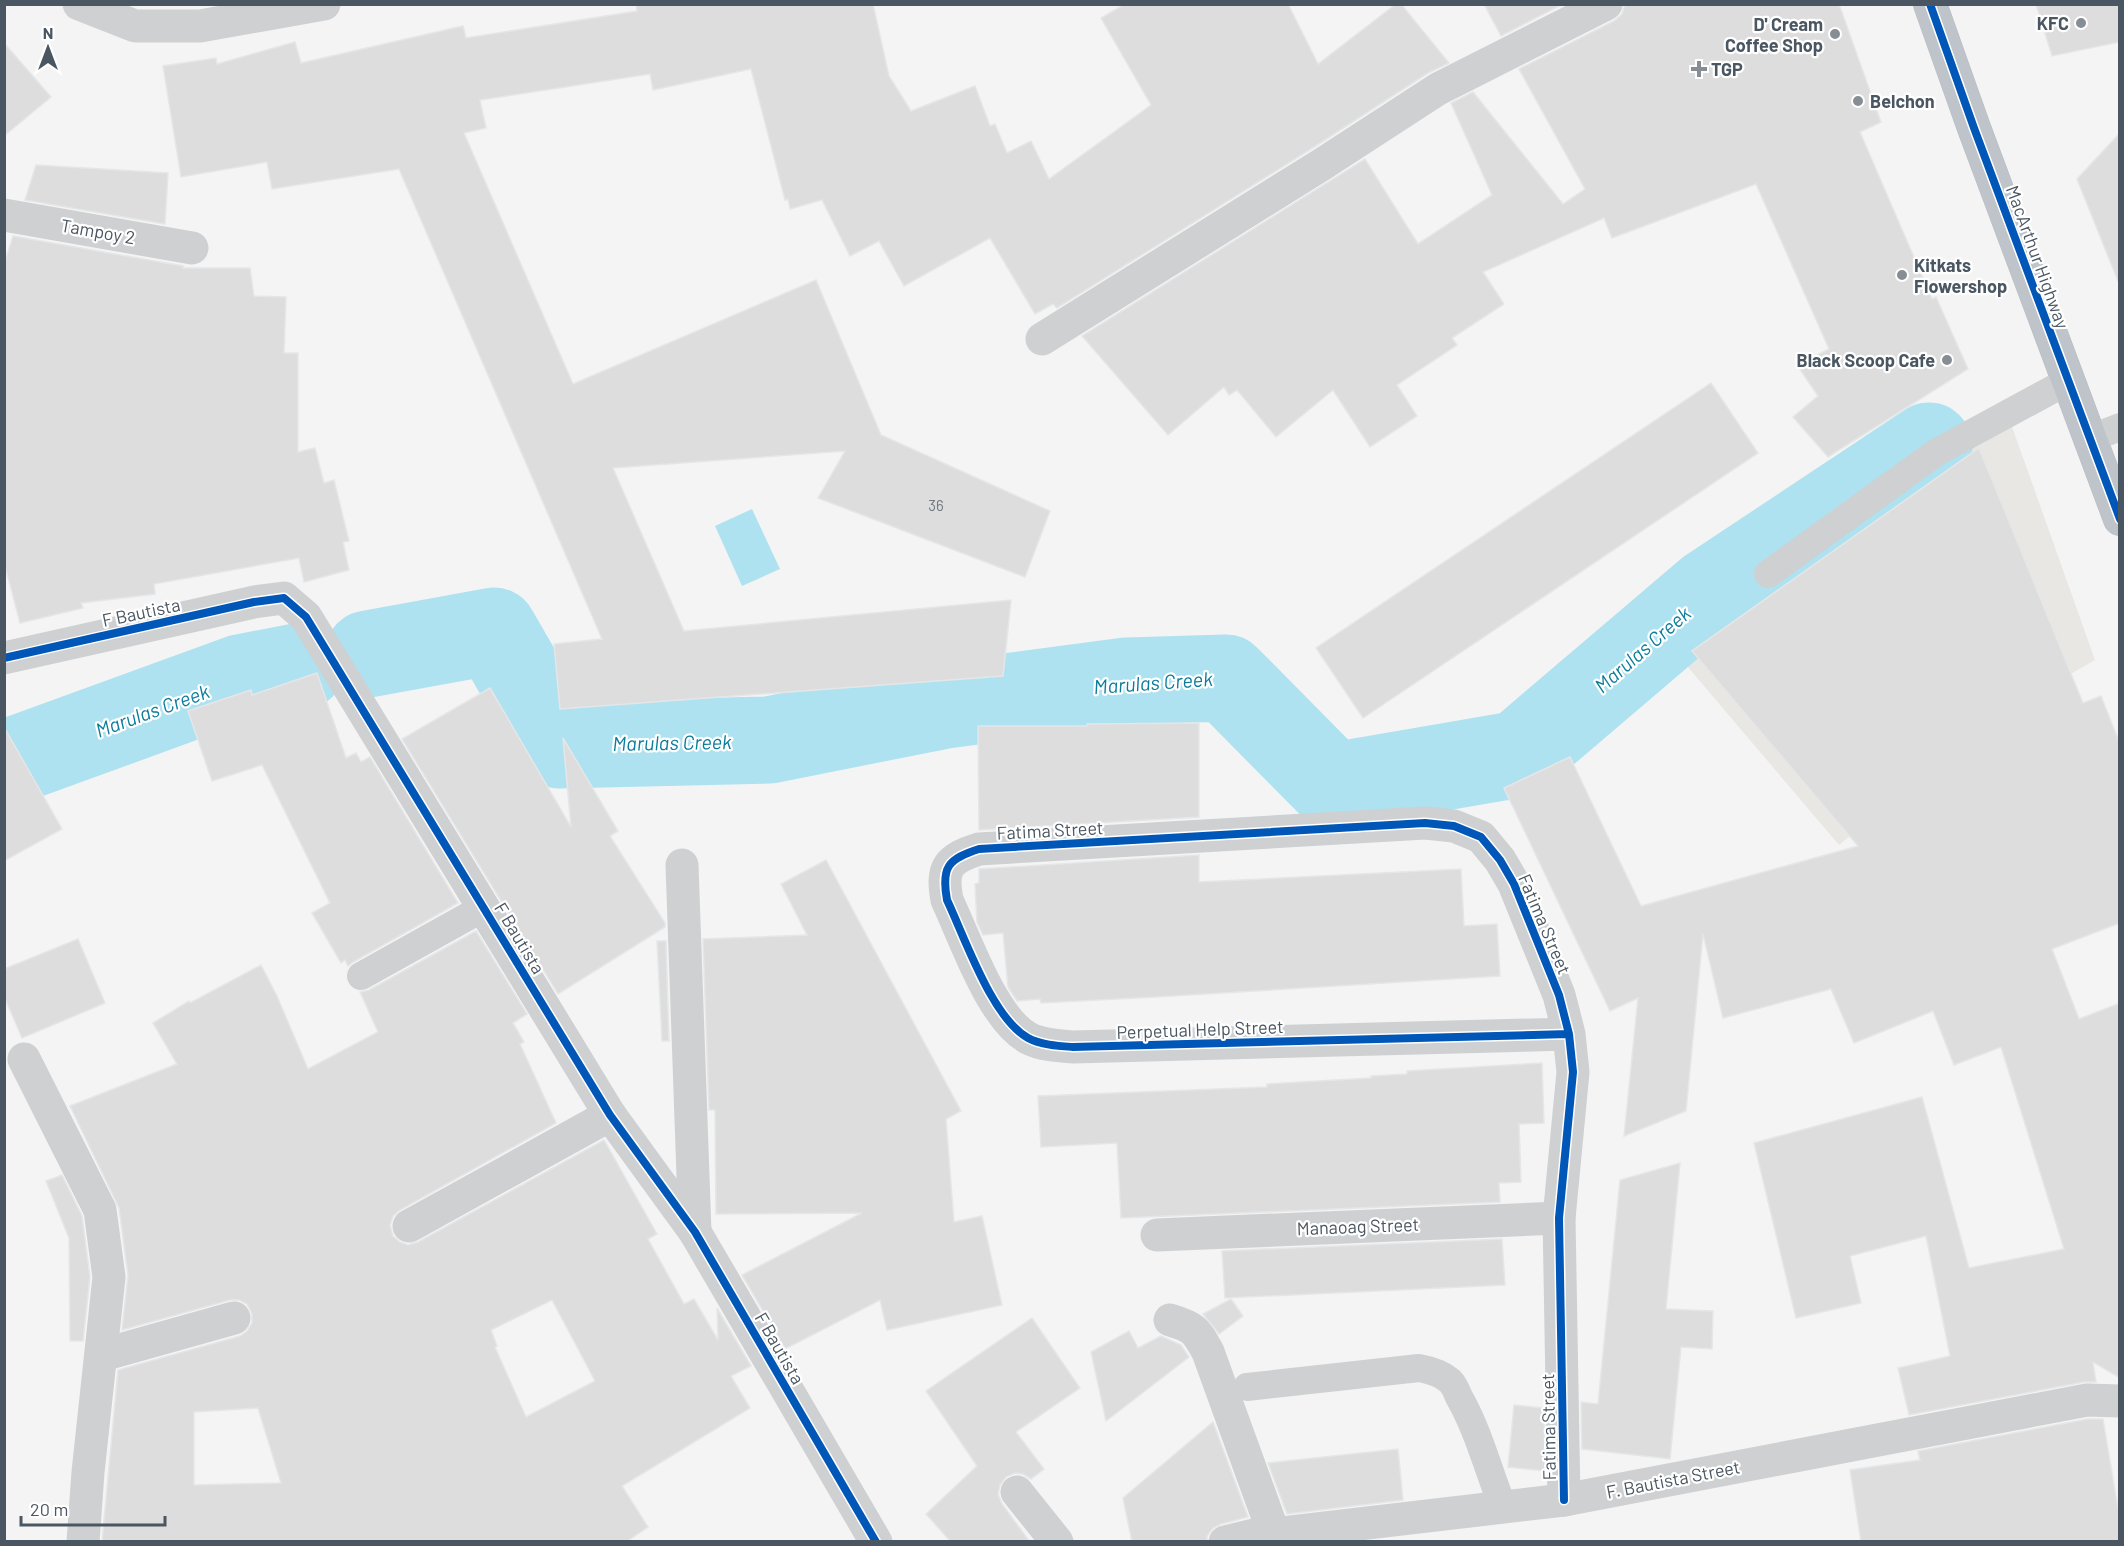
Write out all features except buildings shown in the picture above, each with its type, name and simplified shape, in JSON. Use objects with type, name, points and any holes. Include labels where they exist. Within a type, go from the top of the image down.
[{"type":"highway","name":"MacArthur Highway","points":[[1930,4],[2120,519]]},
{"type":"street","points":[[79,5],[135,26],[200,26],[324,4]]},
{"type":"street","points":[[1042,339],[1321,165],[1438,89],[1606,4]]},
{"type":"street","name":"Tampoy 2","points":[[4,215],[192,248]]},
{"type":"street","name":"F Bautista","points":[[4,658],[254,602],[284,598],[306,617],[610,1115],[695,1232],[876,1542]]},
{"type":"street","name":"Fatima Street","points":[[947,868],[959,856],[979,849],[1425,823],[1454,826],[1481,837],[1500,860],[1514,884],[1559,995],[1569,1034],[1573,1072],[1559,1218],[1564,1500]]},
{"type":"street","points":[[682,865],[695,1232]]},
{"type":"street","name":"Perpetual Help Street","points":[[947,868],[944,884],[947,900],[995,1004],[1010,1024],[1029,1039],[1051,1045],[1073,1047],[1569,1034]]},
{"type":"street","points":[[24,1059],[100,1210],[109,1278],[88,1472],[83,1542]]},
{"type":"street","points":[[409,1226],[610,1115]]},
{"type":"street","name":"Manaoag Street","points":[[1156,1235],[1559,1218]]},
{"type":"street","points":[[102,1355],[234,1318]]},
{"type":"street","points":[[1170,1320],[1189,1325],[1200,1337],[1208,1352],[1274,1534]]},
{"type":"street","name":"F. Bautista Street","points":[[1226,1542],[1266,1532],[1274,1534],[1564,1500],[2087,1400],[2120,1401]]},
{"type":"street","points":[[1017,1492],[1057,1542]]},
{"type":"lane","points":[[1768,574],[1937,452],[2068,381]]},
{"type":"lane","points":[[2089,439],[2120,427]]},
{"type":"lane","points":[[361,976],[483,908]]},
{"type":"lane","points":[[1247,1387],[1419,1368],[1435,1372],[1450,1381],[1464,1404],[1503,1507]]},
{"type":"shaded area","points":[[2010,421],[2095,660],[1981,726],[1839,845],[1670,646]]},
{"type":"water","points":[[752,509],[780,569],[742,586],[715,526]]},
{"type":"waterway","name":"Marulas Creek","points":[[368,654],[494,631],[560,745],[769,740],[945,705],[1127,681],[1226,678],[1333,786],[1519,754],[1709,592],[1929,446]]},
{"type":"waterway","name":"Marulas Creek","points":[[4,764],[240,678],[302,666]]},
{"type":"cycle path","points":[[1930,4],[2120,519]]},
{"type":"cycle path","points":[[4,658],[254,602],[284,598],[306,617],[610,1115],[695,1232],[876,1542]]},
{"type":"cycle path","points":[[1564,1500],[1559,1218],[1573,1072],[1569,1034],[1559,995],[1514,884],[1500,860],[1481,837],[1454,826],[1425,823],[979,849],[954,861],[946,872],[947,900],[991,996],[1015,1028],[1028,1038],[1050,1045],[1073,1047],[1569,1034]]},
{"type":"place","name":"KFC","points":[[2081,23]]},
{"type":"place","name":"D' Cream Coffee Shop","points":[[1835,34]]},
{"type":"place","name":"TGP","points":[[1699,69]]},
{"type":"place","name":"Belchon","points":[[1858,101]]},
{"type":"place","name":"Kitkats Flowershop","points":[[1902,275]]},
{"type":"place","name":"Black Scoop Cafe","points":[[1947,360]]}]
